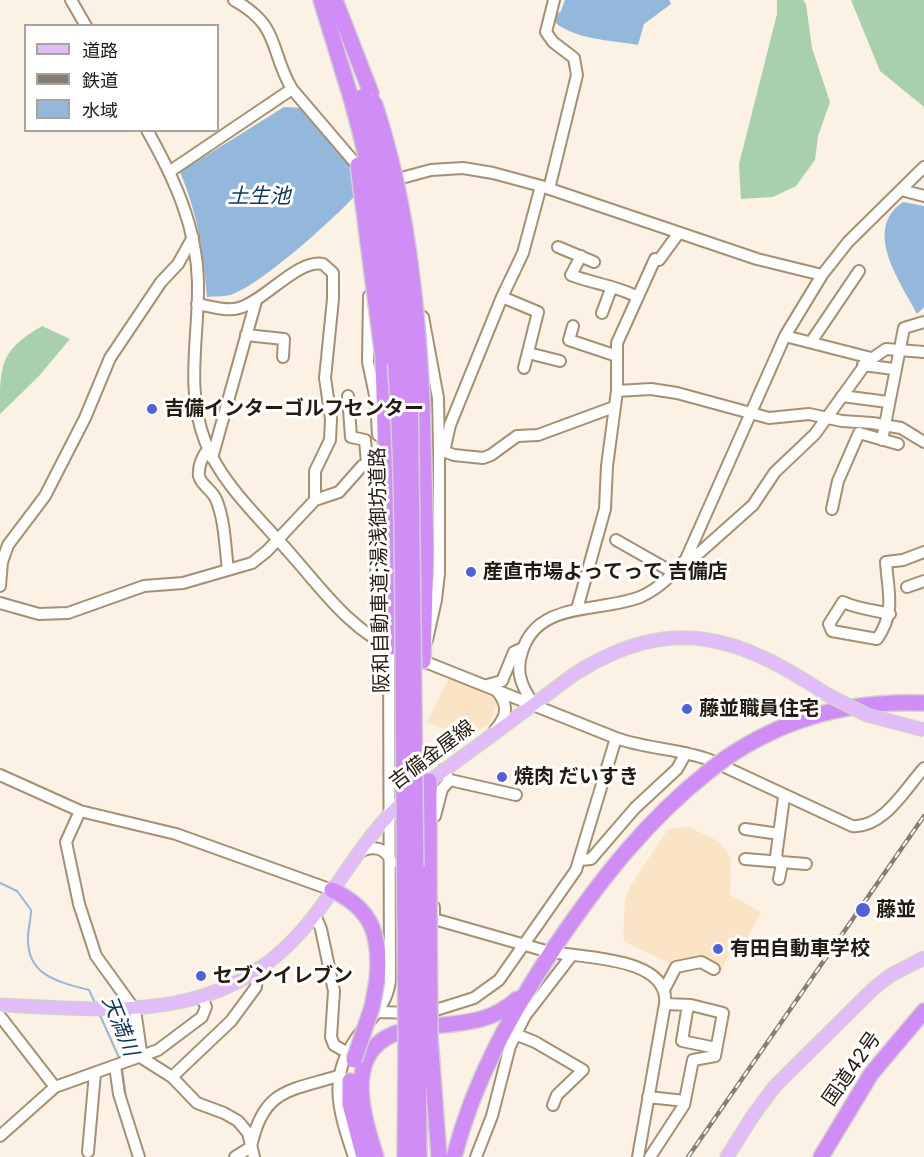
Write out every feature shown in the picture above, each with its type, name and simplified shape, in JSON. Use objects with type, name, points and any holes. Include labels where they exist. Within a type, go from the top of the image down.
[{"type":"highway","points":[[328,2],[357,97],[364,201],[383,358],[391,647]]},
{"type":"highway","points":[[328,2],[357,97],[389,152],[406,240],[418,329],[422,399],[426,550],[423,661]]},
{"type":"highway","name":"阪和自動車道;湯浅御坊道路","points":[[357,97],[393,230],[410,376],[418,1040]]},
{"type":"highway","points":[[454,1157],[462,1127],[486,1065],[529,986],[614,864],[667,807],[726,758],[763,735],[816,714],[879,702],[924,703]]},
{"type":"highway","points":[[405,1157],[418,1040],[429,872],[429,781]]},
{"type":"highway","points":[[332,890],[353,901],[371,925],[377,948],[377,980],[372,1006],[350,1056],[350,1104],[364,1157]]},
{"type":"highway","points":[[376,1157],[359,1091],[363,1067],[373,1050],[404,1030],[486,1019],[510,1005],[529,986]]},
{"type":"highway","name":"国道42号","points":[[821,1157],[871,1074],[924,1011]]},
{"type":"highway","points":[[418,1040],[419,1157]]},
{"type":"highway","points":[[418,1040],[439,1157]]},
{"type":"main road","name":"吉備金屋線","points":[[0,1005],[135,1010],[171,1005],[202,997],[257,969],[289,944],[315,915],[359,852],[392,812],[429,781],[447,775],[489,736],[601,658],[639,644],[667,639],[710,640],[753,651],[867,715],[924,730]]},
{"type":"main road","points":[[727,1157],[775,1086],[874,988],[891,975],[924,958]]},
{"type":"street","points":[[72,0],[85,24]]},
{"type":"street","points":[[234,0],[256,14],[267,27],[292,89],[357,167],[373,178],[384,181],[402,180],[431,170],[463,168],[545,187],[678,234],[757,259],[822,275]]},
{"type":"street","points":[[442,451],[450,425],[502,297],[523,253],[545,187],[576,75],[574,58],[553,42],[546,32],[554,0]]},
{"type":"street","points":[[169,172],[292,89]]},
{"type":"street","points":[[148,132],[186,211],[193,237],[197,267],[194,388],[198,420],[210,454],[230,485],[344,615],[391,647],[423,661],[616,738],[644,747],[686,753],[710,760],[844,824],[866,825],[881,816],[924,768]]},
{"type":"street","points":[[534,704],[520,675],[523,648],[537,627],[556,615],[640,597],[674,573],[686,559],[785,336],[822,275],[848,242],[924,167]]},
{"type":"street","points":[[402,180],[425,331],[438,398],[442,451],[439,573],[436,600],[423,661]]},
{"type":"street","points":[[902,190],[924,196]]},
{"type":"street","points":[[354,1157],[338,1103],[338,1076],[379,1012],[390,981],[392,863],[391,647],[376,585],[379,457],[376,400],[369,362],[370,287],[363,225],[408,209]]},
{"type":"street","points":[[578,609],[605,509],[621,330],[655,259],[659,260],[678,234]]},
{"type":"street","points":[[0,586],[2,562],[8,545],[45,496],[85,418],[111,358],[161,282],[178,264],[193,237]]},
{"type":"street","points":[[558,247],[594,262]]},
{"type":"street","points":[[581,255],[572,275],[611,289],[628,292],[637,297]]},
{"type":"street","points":[[197,304],[231,309],[256,301],[296,272],[312,264],[323,264],[333,273],[333,298],[325,378],[331,419],[330,440],[315,471],[315,500]]},
{"type":"street","points":[[811,342],[859,271]]},
{"type":"street","points":[[602,313],[611,289]]},
{"type":"street","points":[[502,297],[538,312],[524,368]]},
{"type":"street","points":[[228,570],[224,529],[217,503],[212,491],[200,480],[199,473],[201,459],[210,454],[256,301]]},
{"type":"street","points":[[882,440],[898,348],[904,328],[924,322]]},
{"type":"street","points":[[573,326],[569,340],[617,356]]},
{"type":"street","points":[[246,335],[284,339],[283,357]]},
{"type":"street","points":[[785,336],[894,369]]},
{"type":"street","points":[[686,559],[698,554],[753,505],[775,471],[815,434],[867,361],[886,349],[898,348],[924,352]]},
{"type":"street","points":[[528,353],[560,361]]},
{"type":"street","points":[[617,392],[651,389],[677,393],[769,417],[809,414],[885,424],[907,431],[924,442]]},
{"type":"street","points":[[348,396],[351,437],[365,440],[367,463]]},
{"type":"street","points":[[842,396],[888,402]]},
{"type":"street","points":[[442,451],[483,458],[518,436],[538,435],[615,406]]},
{"type":"street","points":[[832,509],[838,481],[859,433],[898,444]]},
{"type":"street","points":[[0,603],[39,614],[68,613],[144,586],[183,583],[252,563],[279,540],[315,500],[346,487],[367,463],[379,457]]},
{"type":"street","points":[[616,540],[674,573]]},
{"type":"street","points":[[890,614],[863,606],[856,608],[843,602],[829,624],[832,631],[877,639],[887,624],[890,614],[886,562],[903,560],[924,552]]},
{"type":"street","points":[[907,587],[924,581]]},
{"type":"street","points":[[481,684],[493,685],[502,681],[514,652],[523,648]]},
{"type":"street","points":[[489,736],[501,723],[506,712],[504,701],[495,689]]},
{"type":"street","points":[[379,1012],[426,1012],[474,998],[499,980],[525,946],[580,860],[616,738]]},
{"type":"street","points":[[580,860],[591,859],[635,808],[677,769],[686,753]]},
{"type":"street","points":[[516,795],[447,775],[435,814],[434,919],[546,951]]},
{"type":"street","points":[[0,776],[80,811],[176,834],[332,890]]},
{"type":"street","points":[[779,879],[782,864],[776,857],[784,796]]},
{"type":"street","points":[[80,811],[68,835],[66,852],[86,930],[96,956],[135,1010],[142,1058],[171,1077],[190,1099],[238,1121],[248,1133],[253,1152]]},
{"type":"street","points":[[745,829],[779,834]]},
{"type":"street","points":[[359,852],[379,848],[387,853],[392,863]]},
{"type":"street","points":[[745,859],[807,864]]},
{"type":"street","points":[[315,915],[321,929],[334,991],[332,1041],[350,1056]]},
{"type":"street","points":[[559,953],[635,966],[651,975],[664,990]]},
{"type":"street","points":[[476,1157],[492,1116],[504,1061],[515,1034],[525,1016],[572,955]]},
{"type":"street","points":[[638,1157],[665,1004],[664,990],[676,967],[701,962],[714,969]]},
{"type":"street","points":[[171,1077],[231,1021],[256,987],[257,969]]},
{"type":"street","points":[[0,1136],[55,1087],[142,1058],[158,1050],[196,1023],[205,1013],[202,997]]},
{"type":"street","points":[[650,1157],[686,1101],[693,1060],[715,1056],[723,1013],[688,1005],[665,1004]]},
{"type":"street","points":[[688,1005],[682,1041],[716,1048]]},
{"type":"street","points":[[0,1016],[5,1026],[55,1087]]},
{"type":"street","points":[[515,1034],[535,1042],[583,1070],[557,1095],[553,1105]]},
{"type":"street","points":[[120,1065],[119,1094],[139,1157]]},
{"type":"street","points":[[88,1152],[95,1073]]},
{"type":"street","points":[[253,1152],[258,1120],[274,1098],[338,1076]]},
{"type":"street","points":[[648,1097],[686,1101]]},
{"type":"street","points":[[235,1157],[253,1152]]},
{"type":"shaded area","points":[[449,677],[500,700],[488,724],[466,739],[427,722]]},
{"type":"shaded area","points":[[689,827],[718,841],[727,851],[731,860],[730,895],[761,912],[742,948],[733,944],[722,970],[698,959],[673,965],[625,942],[623,938],[625,900],[631,885],[666,832],[671,828]]},
{"type":"green space","points":[[777,0],[803,0],[806,4],[812,48],[830,102],[818,136],[815,160],[796,186],[773,197],[741,199],[739,164],[777,14]]},
{"type":"green space","points":[[851,0],[924,0],[924,107],[880,71]]},
{"type":"green space","points":[[42,326],[70,339],[39,376],[0,414],[2,370],[5,360],[18,343]]},
{"type":"water","points":[[565,0],[669,0],[671,4],[644,24],[638,45],[582,36],[562,27],[553,21],[553,17],[561,11]]},
{"type":"water","name":"土生池","points":[[284,107],[304,108],[365,185],[321,229],[261,278],[230,295],[207,297],[199,233],[180,172]]},
{"type":"water","points":[[903,202],[924,206],[924,307],[917,314],[895,273],[885,242],[885,227],[891,214]]},
{"type":"waterway","name":"天満川","points":[[0,883],[17,891],[31,910],[28,934],[29,951],[39,969],[56,980],[89,990],[96,1005]]},
{"type":"waterway","name":"天満川","points":[[99,1013],[120,1060]]},
{"type":"waterway","name":"天満川","points":[[122,1068],[126,1098]]},
{"type":"railway","points":[[688,1157],[924,816]]},
{"type":"place","name":"吉備インターゴルフセンター","points":[[152,409]]},
{"type":"place","name":"産直市場よってって 吉備店","points":[[471,572]]},
{"type":"place","name":"藤並職員住宅","points":[[687,709]]},
{"type":"place","name":"焼肉 だいすき","points":[[502,777]]},
{"type":"place","name":"藤並","points":[[863,910]]},
{"type":"place","name":"有田自動車学校","points":[[718,949]]},
{"type":"place","name":"セブンイレブン","points":[[201,976]]}]
